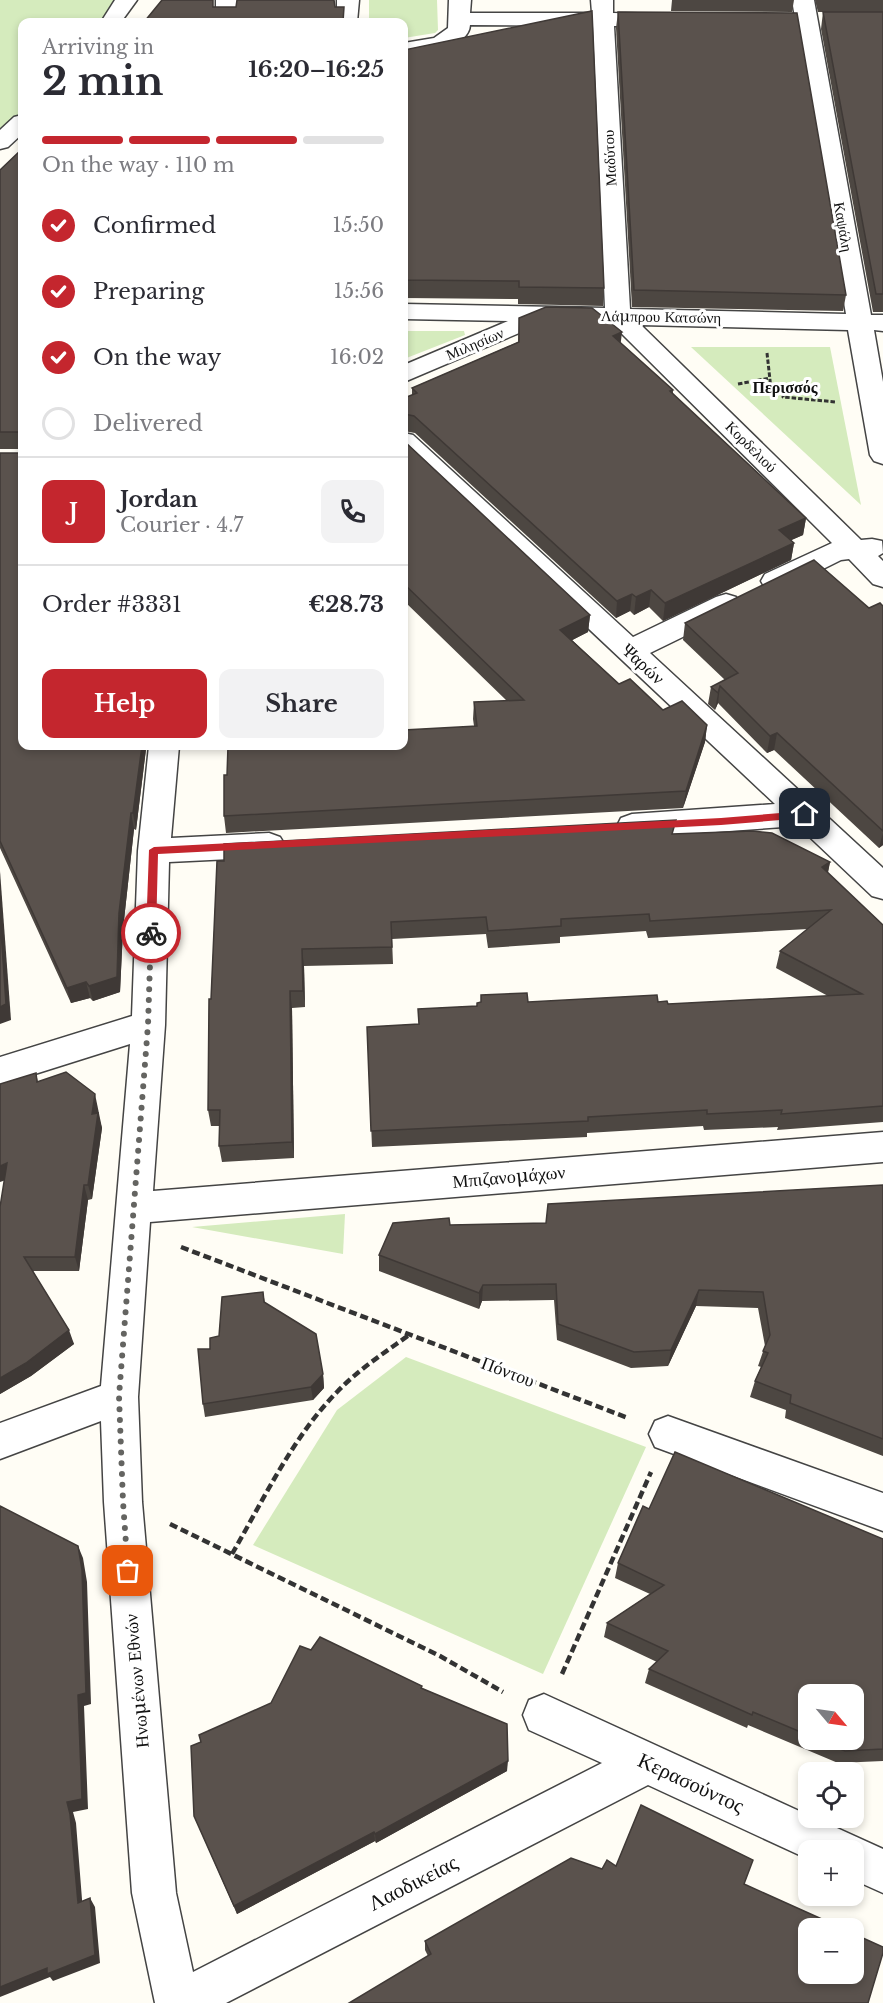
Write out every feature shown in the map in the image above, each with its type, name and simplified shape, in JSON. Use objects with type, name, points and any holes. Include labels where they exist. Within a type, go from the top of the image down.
[{"type":"street","points":[[114,18],[126,0]]},
{"type":"street","points":[[226,18],[227,0]]},
{"type":"street","points":[[347,18],[348,0]]},
{"type":"street","points":[[408,48],[440,43],[459,31],[460,10],[602,10],[682,20]]},
{"type":"street","name":"Μαδύτου","points":[[602,10],[618,316]]},
{"type":"street","name":"Καψάλη","points":[[806,16],[871,322],[874,405],[883,455]]},
{"type":"street","points":[[0,142],[18,126]]},
{"type":"street","name":"Λάμπρου Κατσώνη","points":[[408,311],[871,322]]},
{"type":"street","name":"Μιλησίων","points":[[408,372],[546,314]]},
{"type":"street","name":"Κορδελιού","points":[[618,316],[883,577]]},
{"type":"street","name":"Ψαρών","points":[[408,445],[883,887]]},
{"type":"street","points":[[629,651],[836,551],[883,548]]},
{"type":"street","name":"Ηνωμένων Εθνών","points":[[164,750],[154,850],[148,1025],[119,1396],[123,1502],[154,1893],[178,2003]]},
{"type":"street","points":[[603,828],[721,822],[805,814]]},
{"type":"street","points":[[154,850],[296,843]]},
{"type":"street","points":[[0,1071],[148,1025]]},
{"type":"street","name":"Μπιζανομάχων","points":[[134,1219],[883,1146]]},
{"type":"street","points":[[0,1441],[119,1396]]},
{"type":"street","points":[[668,1434],[883,1512]]},
{"type":"street","name":"Κερασούντος","points":[[544,1715],[815,1840]]},
{"type":"street","name":"Λαοδικείας","points":[[178,2003],[647,1763]]},
{"type":"street","points":[[864,1862],[883,1871]]},
{"type":"path","points":[[764,320],[771,389],[784,390],[783,397],[874,405]]},
{"type":"path","name":"Πόντου","points":[[134,1219],[409,1334],[668,1434]]},
{"type":"path","points":[[232,1554],[288,1458],[328,1402],[376,1359],[409,1334]]},
{"type":"path","points":[[123,1502],[440,1656],[544,1715],[668,1434]]},
{"type":"green space","points":[[0,0],[126,0],[114,18],[18,18],[18,126],[0,142]]},
{"type":"green space","points":[[369,0],[437,0],[438,30],[435,33],[408,37],[408,18],[369,18]]},
{"type":"green space","points":[[408,331],[464,331],[465,335],[408,357]]},
{"type":"green space","points":[[691,347],[830,347],[861,505]]},
{"type":"green space","points":[[345,1214],[343,1254],[192,1227]]},
{"type":"green space","points":[[406,1357],[646,1447],[543,1674],[253,1545],[337,1410]]},
{"type":"building","points":[[162,0],[213,0],[213,7],[236,7],[237,0],[334,0],[335,7],[344,7],[343,18],[147,18]]},
{"type":"building","points":[[592,11],[604,288],[519,287],[519,281],[408,280],[408,49]]},
{"type":"building","points":[[618,12],[797,13],[846,295],[634,290]]},
{"type":"building","points":[[823,12],[883,12],[883,294],[876,294]]},
{"type":"building","points":[[18,153],[18,432],[0,432],[0,170]]},
{"type":"building","points":[[546,307],[592,308],[622,332],[613,336],[673,390],[670,391],[806,518],[779,530],[794,543],[665,603],[651,590],[636,597],[632,594],[617,601],[414,416],[408,415],[408,396],[417,393],[412,388],[519,342],[519,318]]},
{"type":"building","points":[[408,445],[590,615],[560,630],[619,684],[630,679],[663,710],[682,701],[707,725],[686,791],[224,816],[224,775],[227,775],[228,750],[408,750],[408,730],[477,726],[474,702],[524,700],[408,588]]},
{"type":"building","points":[[0,453],[18,453],[18,750],[141,750],[119,913],[117,977],[89,986],[86,982],[67,988],[0,841]]},
{"type":"building","points":[[814,560],[869,608],[880,603],[883,606],[883,831],[777,733],[770,736],[720,686],[718,693],[711,687],[738,673],[685,623]]},
{"type":"building","points":[[676,820],[672,834],[753,831],[772,833],[830,862],[822,867],[883,925],[883,1106],[781,1114],[782,1110],[707,1114],[707,1110],[588,1117],[588,1121],[371,1131],[367,1027],[419,1024],[418,1009],[477,1006],[477,1003],[481,1002],[481,995],[527,993],[528,1002],[657,995],[658,1002],[667,1001],[668,1004],[862,994],[780,951],[831,910],[650,921],[649,914],[561,919],[561,926],[488,931],[486,917],[391,922],[392,947],[302,949],[303,991],[290,991],[292,1142],[219,1146],[220,1110],[208,1110],[209,999],[211,999],[217,861],[224,861],[224,844]]},
{"type":"building","points":[[0,916],[6,1004],[0,1007]]},
{"type":"building","points":[[66,1072],[95,1094],[92,1114],[98,1113],[88,1185],[84,1185],[75,1257],[24,1257],[69,1330],[26,1363],[0,1378],[0,1207],[7,1163],[0,1166],[0,1084],[36,1073],[37,1082]]},
{"type":"building","points":[[883,1185],[883,1439],[790,1403],[791,1395],[755,1381],[768,1353],[763,1351],[770,1335],[763,1292],[699,1290],[671,1350],[634,1352],[558,1324],[556,1284],[483,1285],[479,1293],[379,1255],[393,1223],[449,1218],[450,1225],[546,1223],[548,1204]]},
{"type":"building","points":[[263,1292],[264,1302],[316,1334],[323,1374],[311,1387],[203,1404],[198,1349],[210,1349],[210,1338],[219,1336],[222,1297]]},
{"type":"building","points":[[675,1452],[883,1539],[883,1749],[864,1750],[864,1684],[798,1684],[798,1731],[753,1712],[752,1715],[649,1669],[668,1651],[607,1623],[664,1585],[618,1563],[643,1506],[649,1509]]},
{"type":"building","points":[[0,1506],[78,1546],[82,1570],[86,1693],[78,1695],[82,1799],[67,1802],[78,1903],[90,1898],[95,1955],[47,1974],[47,1968],[0,1987]]},
{"type":"building","points":[[320,1637],[422,1686],[421,1688],[507,1724],[508,1761],[375,1834],[374,1832],[234,1906],[194,1816],[191,1746],[201,1742],[199,1735],[271,1703],[300,1646],[311,1650]]},
{"type":"building","points":[[641,1805],[753,1860],[744,1884],[820,1918],[798,1918],[798,1984],[864,1984],[864,1938],[883,1947],[868,2003],[349,2003],[431,1954],[425,1941],[571,1858],[602,1869],[607,1860],[616,1866]]},
{"type":"way so far","points":[[128,1571],[119,1396],[148,1025],[151,933]]},
{"type":"district","name":"Περισσός","points":[[785,387]]},
{"type":"route","points":[[151,933],[154,850],[721,822],[805,814]]}]
